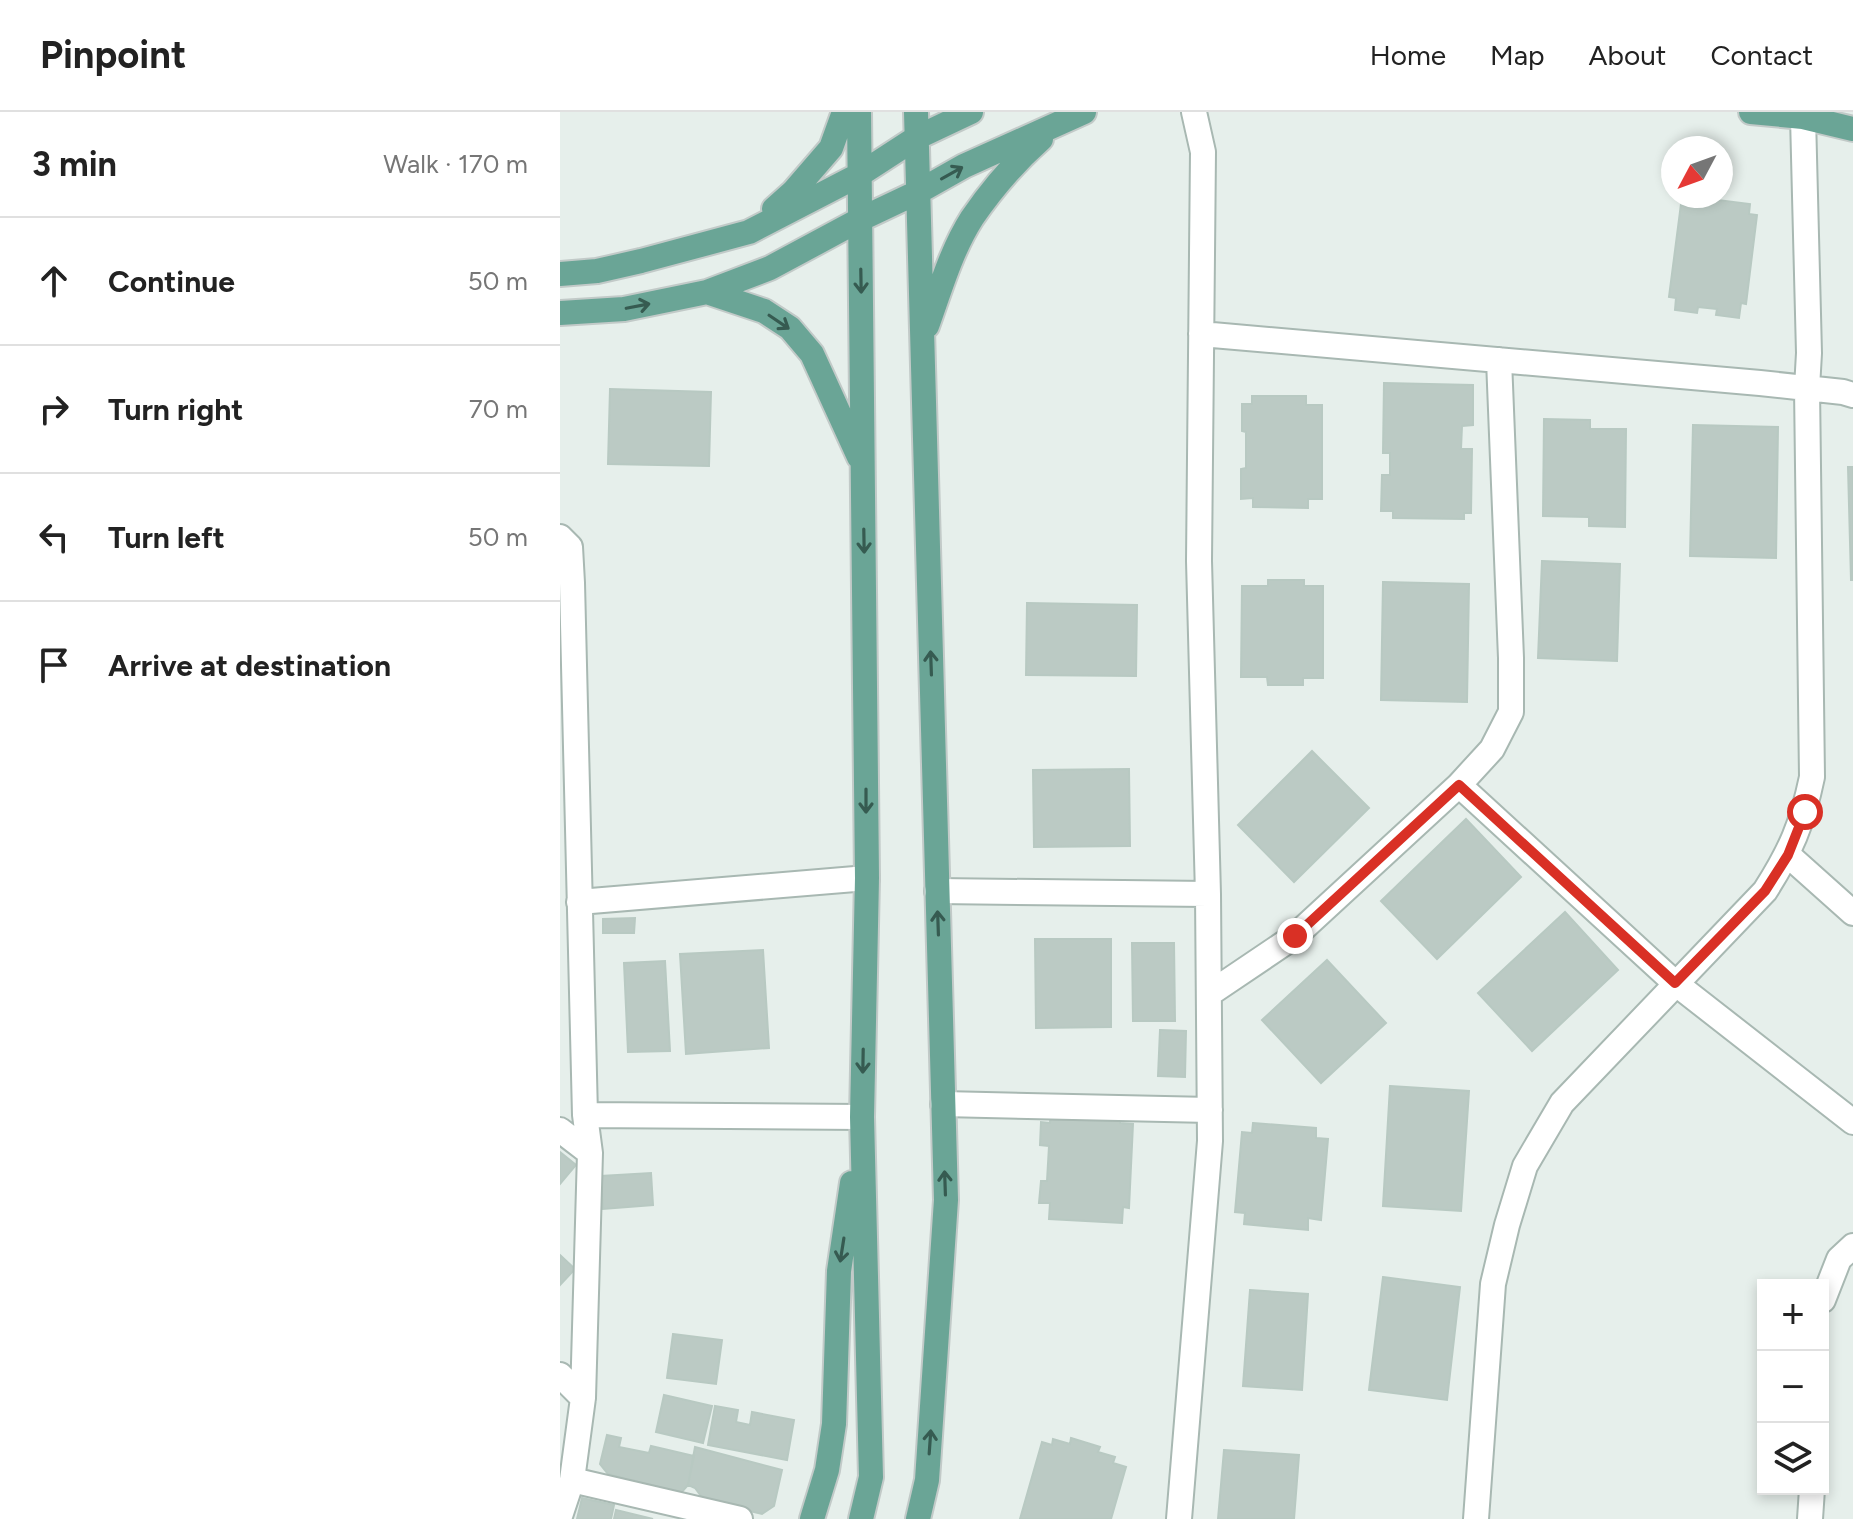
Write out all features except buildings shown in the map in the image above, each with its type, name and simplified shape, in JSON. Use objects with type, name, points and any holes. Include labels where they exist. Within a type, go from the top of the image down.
[{"type":"main road","points":[[749,232],[793,192],[831,148],[844,112]]},
{"type":"main road","points":[[859,112],[867,878],[862,1117],[871,1477],[861,1519]]},
{"type":"main road","points":[[916,112],[946,1200],[927,1480],[930,1519]]},
{"type":"main road","points":[[560,274],[597,271],[749,232],[859,175],[916,138],[971,112]]},
{"type":"main road","points":[[560,313],[624,309],[707,292],[770,268],[964,166],[1084,112]]},
{"type":"main road","points":[[1751,112],[1803,117],[1853,129]]},
{"type":"main road","points":[[922,340],[948,265],[971,219],[1016,162],[1058,124]]},
{"type":"main road","points":[[707,292],[764,311],[790,328],[812,354],[863,464]]},
{"type":"main road","points":[[812,1519],[827,1470],[834,1424],[839,1271],[862,1117]]},
{"type":"main road","points":[[918,1519],[927,1480]]},
{"type":"street","points":[[1179,1519],[1209,1157],[1210,1110],[1199,561],[1203,152],[1194,112]]},
{"type":"street","points":[[1476,1519],[1493,1284],[1525,1166],[1562,1103],[1765,891],[1788,855],[1805,812],[1812,777],[1809,353],[1803,117]]},
{"type":"street","points":[[1201,334],[1807,388],[1853,395]]},
{"type":"street","points":[[1209,994],[1295,936],[1459,785],[1492,749],[1511,712],[1499,360]]},
{"type":"street","points":[[560,537],[570,547],[569,835],[579,902],[585,1115],[590,1153],[583,1398],[572,1480],[560,1516]]},
{"type":"street","points":[[1459,785],[1675,983],[1853,1122]]},
{"type":"street","points":[[1788,855],[1853,913]]},
{"type":"street","points":[[579,902],[867,878]]},
{"type":"street","points":[[937,891],[1208,894]]},
{"type":"street","points":[[943,1104],[1210,1110]]},
{"type":"street","points":[[585,1115],[862,1117]]},
{"type":"street","points":[[560,1130],[590,1153]]},
{"type":"street","points":[[1829,1285],[1839,1259],[1853,1246]]},
{"type":"street","points":[[560,1375],[583,1398]]},
{"type":"street","points":[[572,1480],[740,1519]]},
{"type":"street","points":[[1810,1519],[1812,1495]]},
{"type":"route","points":[[1295,936],[1459,785],[1675,983],[1765,891],[1788,855],[1805,812]]}]
